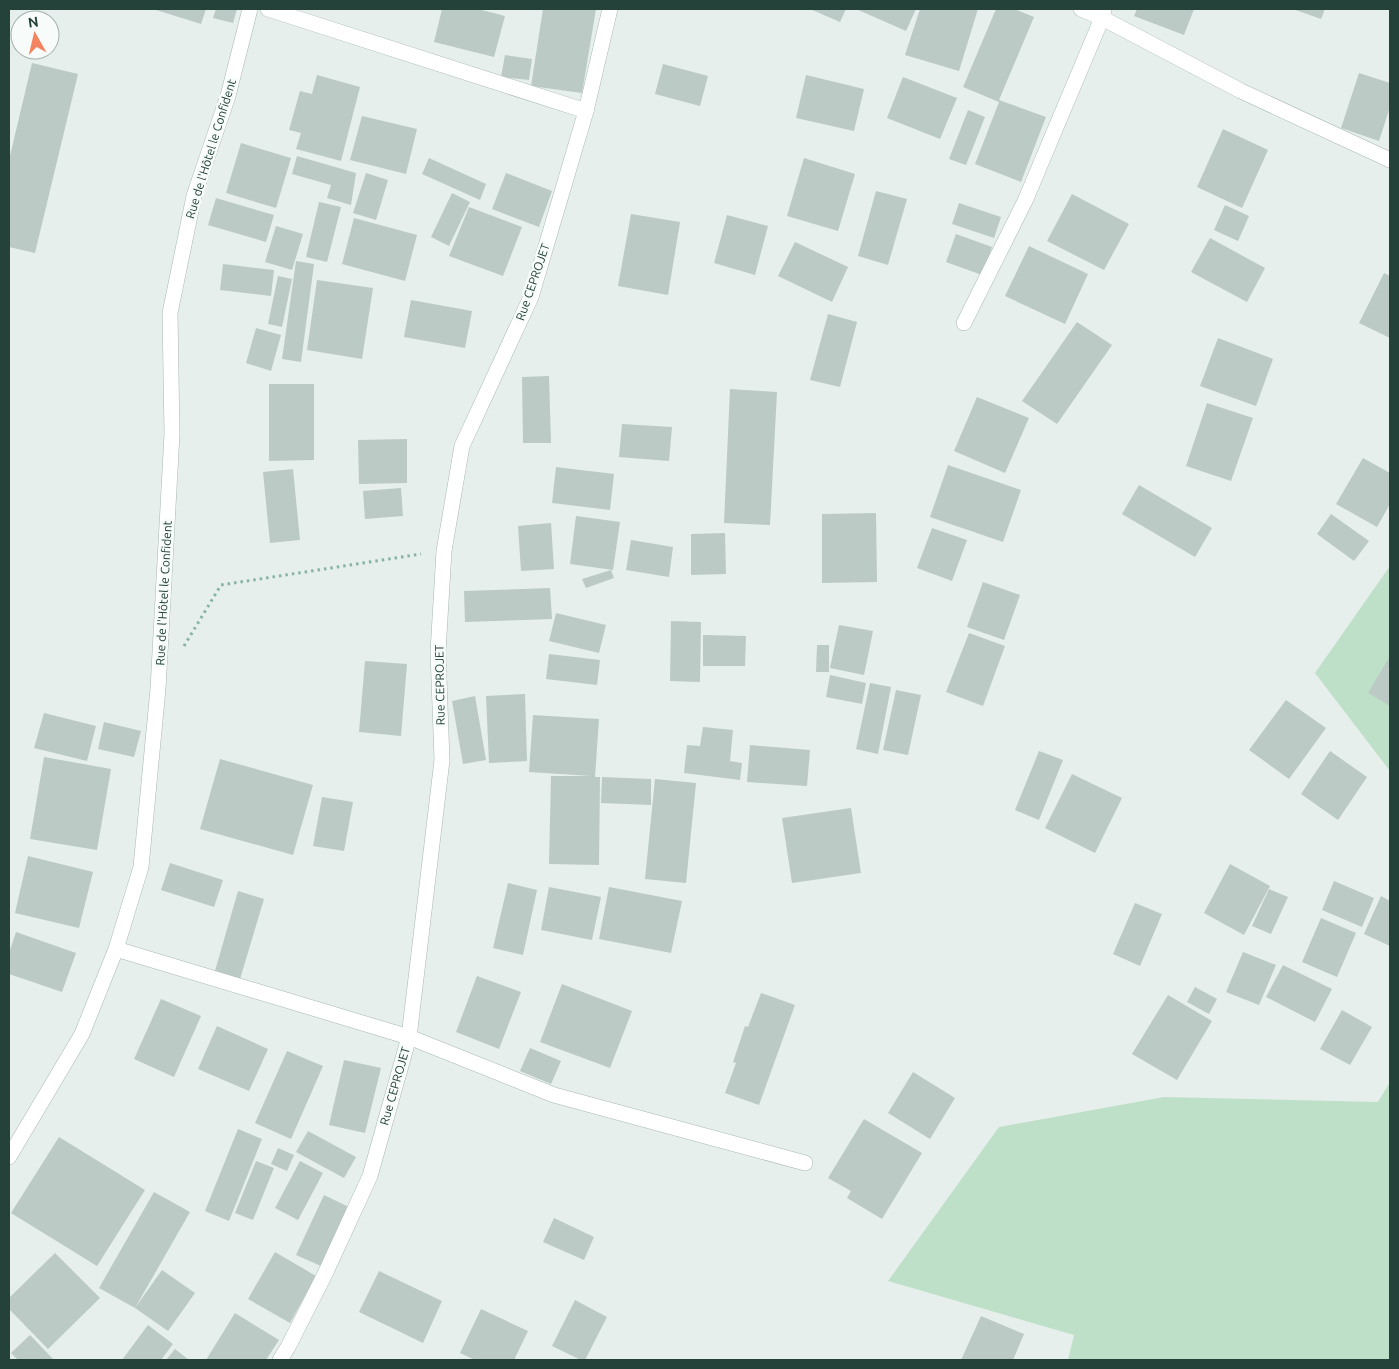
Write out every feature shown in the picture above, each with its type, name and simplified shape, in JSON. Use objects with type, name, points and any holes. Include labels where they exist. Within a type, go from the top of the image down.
[{"type":"street","name":"Rue de l'Hôtel le Confident","points":[[9,1157],[82,1034],[116,949],[141,867],[158,689],[172,434],[170,313],[194,196],[228,96],[250,9]]},
{"type":"street","points":[[268,9],[586,111]]},
{"type":"street","name":"Rue CEPROJET","points":[[280,1360],[288,1348],[370,1176],[409,1037],[442,760],[438,652],[444,551],[462,446],[531,297],[586,111],[610,9]]},
{"type":"street","points":[[1081,9],[1103,13],[1241,92],[1390,160]]},
{"type":"street","points":[[964,323],[1025,201],[1103,13]]},
{"type":"street","points":[[116,949],[409,1037],[554,1095],[804,1163]]},
{"type":"path","points":[[182,649],[221,585],[444,551]]},
{"type":"green space","points":[[1390,566],[1390,771],[1315,673]]},
{"type":"green space","points":[[1390,1082],[1390,1360],[1068,1360],[1074,1335],[888,1281],[999,1127],[1164,1097],[1378,1102]]},
{"type":"building","points":[[153,9],[206,9],[201,24]]},
{"type":"building","points":[[216,9],[237,9],[233,23],[213,18]]},
{"type":"building","points":[[442,9],[478,9],[505,16],[494,57],[434,42]]},
{"type":"building","points":[[543,9],[596,9],[582,93],[531,86]]},
{"type":"building","points":[[810,9],[846,9],[840,22]]},
{"type":"building","points":[[856,9],[916,9],[906,31]]},
{"type":"building","points":[[920,9],[978,9],[959,71],[905,55]]},
{"type":"building","points":[[996,9],[1014,9],[1034,17],[999,100],[1046,117],[1021,182],[975,164],[999,102],[963,87]]},
{"type":"building","points":[[1137,9],[1194,9],[1184,35],[1134,16]]},
{"type":"building","points":[[1293,9],[1325,9],[1321,19]]},
{"type":"building","points":[[505,55],[532,59],[529,80],[501,77]]},
{"type":"building","points":[[32,63],[78,74],[35,253],[9,247],[9,160]]},
{"type":"building","points":[[663,64],[708,76],[700,106],[655,94]]},
{"type":"building","points":[[1359,73],[1390,83],[1390,107],[1379,141],[1341,128]]},
{"type":"building","points":[[317,75],[360,87],[341,161],[296,149],[301,133],[289,130],[300,91],[312,94]]},
{"type":"building","points":[[806,75],[864,89],[854,131],[796,118]]},
{"type":"building","points":[[903,77],[957,98],[940,139],[887,118]]},
{"type":"building","points":[[968,110],[985,117],[966,165],[949,159]]},
{"type":"building","points":[[362,116],[417,129],[406,174],[350,160]]},
{"type":"building","points":[[1223,129],[1268,150],[1242,208],[1197,187]]},
{"type":"building","points":[[241,143],[291,158],[276,208],[226,193]]},
{"type":"building","points":[[297,156],[356,173],[351,205],[327,198],[331,185],[292,174]]},
{"type":"building","points":[[429,158],[486,184],[480,200],[422,174]]},
{"type":"building","points":[[804,158],[855,174],[838,231],[787,216]]},
{"type":"building","points":[[366,173],[388,180],[376,220],[353,213]]},
{"type":"building","points":[[506,173],[552,191],[539,227],[492,209]]},
{"type":"building","points":[[876,191],[907,199],[888,265],[858,256]]},
{"type":"building","points":[[452,193],[470,202],[449,246],[431,237]]},
{"type":"building","points":[[1072,194],[1129,224],[1104,270],[1047,241]]},
{"type":"building","points":[[216,198],[274,215],[266,242],[208,225]]},
{"type":"building","points":[[319,202],[341,207],[327,262],[306,257]]},
{"type":"building","points":[[959,203],[1001,217],[994,238],[952,224]]},
{"type":"building","points":[[1225,205],[1249,216],[1238,241],[1214,230]]},
{"type":"building","points":[[469,207],[522,227],[503,276],[449,256]]},
{"type":"building","points":[[631,214],[680,222],[668,295],[618,286]]},
{"type":"building","points":[[727,215],[768,226],[755,275],[714,263]]},
{"type":"building","points":[[354,218],[417,235],[405,281],[342,264]]},
{"type":"building","points":[[276,226],[303,234],[292,270],[265,262]]},
{"type":"building","points":[[956,234],[992,247],[982,275],[946,262]]},
{"type":"building","points":[[1210,238],[1265,268],[1247,302],[1191,272]]},
{"type":"building","points":[[795,242],[848,267],[832,302],[778,276]]},
{"type":"building","points":[[1029,246],[1088,274],[1065,324],[1005,296]]},
{"type":"building","points":[[296,261],[314,264],[301,362],[282,359]]},
{"type":"building","points":[[223,264],[274,270],[271,296],[220,290]]},
{"type":"building","points":[[1384,273],[1390,276],[1390,338],[1359,323]]},
{"type":"building","points":[[278,276],[292,279],[282,327],[268,324]]},
{"type":"building","points":[[317,280],[373,288],[362,359],[307,350]]},
{"type":"building","points":[[411,300],[472,311],[465,348],[404,337]]},
{"type":"building","points":[[828,314],[857,322],[840,387],[810,380]]},
{"type":"building","points":[[1077,322],[1112,345],[1057,424],[1022,401]]},
{"type":"building","points":[[256,328],[281,335],[271,371],[246,363]]},
{"type":"building","points":[[1218,338],[1273,359],[1256,406],[1200,386]]},
{"type":"building","points":[[549,376],[551,443],[523,443],[522,377]]},
{"type":"building","points":[[269,384],[314,384],[314,460],[269,461]]},
{"type":"building","points":[[730,389],[777,392],[770,525],[724,523]]},
{"type":"building","points":[[977,397],[1029,418],[1005,473],[954,451]]},
{"type":"building","points":[[1207,403],[1253,418],[1231,481],[1186,466]]},
{"type":"building","points":[[622,424],[672,427],[669,461],[619,457]]},
{"type":"building","points":[[407,439],[407,483],[359,484],[358,440]]},
{"type":"building","points":[[1363,458],[1390,473],[1390,504],[1377,527],[1336,504]]},
{"type":"building","points":[[948,465],[1021,490],[1003,542],[930,517]]},
{"type":"building","points":[[556,467],[614,474],[610,510],[552,503]]},
{"type":"building","points":[[293,469],[300,540],[270,543],[263,472]]},
{"type":"building","points":[[1139,485],[1212,528],[1195,557],[1122,514]]},
{"type":"building","points":[[401,488],[403,516],[365,519],[363,491]]},
{"type":"building","points":[[876,513],[877,582],[822,583],[822,514]]},
{"type":"building","points":[[1331,514],[1369,541],[1354,561],[1317,534]]},
{"type":"building","points":[[576,516],[620,522],[613,570],[570,564]]},
{"type":"building","points":[[551,523],[554,569],[521,571],[518,526]]},
{"type":"building","points":[[932,528],[967,540],[952,581],[917,568]]},
{"type":"building","points":[[725,533],[726,574],[691,575],[691,534]]},
{"type":"building","points":[[631,540],[673,547],[669,577],[626,570]]},
{"type":"building","points":[[611,570],[614,578],[586,588],[582,579]]},
{"type":"building","points":[[983,582],[1020,595],[1004,640],[967,627]]},
{"type":"building","points":[[550,588],[552,619],[465,622],[464,591]]},
{"type":"building","points":[[556,613],[606,625],[599,653],[549,641]]},
{"type":"building","points":[[671,621],[701,622],[700,682],[670,681]]},
{"type":"building","points":[[839,625],[873,631],[864,675],[830,668]]},
{"type":"building","points":[[969,633],[1005,646],[983,706],[946,692]]},
{"type":"building","points":[[703,635],[746,636],[745,666],[703,666]]},
{"type":"building","points":[[817,645],[829,645],[829,672],[816,672]]},
{"type":"building","points":[[549,654],[600,660],[597,685],[546,679]]},
{"type":"building","points":[[1390,656],[1390,706],[1368,693]]},
{"type":"building","points":[[365,661],[407,664],[401,736],[359,732]]},
{"type":"building","points":[[830,675],[866,683],[862,704],[826,697]]},
{"type":"building","points":[[870,683],[891,687],[878,754],[856,749]]},
{"type":"building","points":[[896,690],[921,695],[908,755],[883,750]]},
{"type":"building","points":[[525,694],[527,761],[489,763],[486,696]]},
{"type":"building","points":[[475,696],[486,760],[463,764],[452,701]]},
{"type":"building","points":[[1286,700],[1326,728],[1289,779],[1249,750]]},
{"type":"building","points":[[44,713],[96,726],[87,761],[34,748]]},
{"type":"building","points":[[533,715],[599,719],[595,777],[600,777],[599,865],[549,864],[551,776],[591,776],[529,772]]},
{"type":"building","points":[[104,722],[141,731],[134,757],[98,749]]},
{"type":"building","points":[[703,727],[733,730],[730,761],[742,763],[740,780],[684,773],[687,745],[700,746]]},
{"type":"building","points":[[750,745],[810,750],[807,786],[747,782]]},
{"type":"building","points":[[1039,751],[1063,760],[1039,820],[1015,810]]},
{"type":"building","points":[[1330,751],[1367,777],[1338,820],[1301,794]]},
{"type":"building","points":[[44,757],[111,769],[97,850],[30,839]]},
{"type":"building","points":[[220,759],[313,785],[293,855],[200,829]]},
{"type":"building","points":[[1072,774],[1122,798],[1095,853],[1045,828]]},
{"type":"building","points":[[602,777],[651,779],[651,805],[601,803]]},
{"type":"building","points":[[655,779],[696,783],[686,883],[645,879]]},
{"type":"building","points":[[322,797],[353,802],[344,851],[313,846]]},
{"type":"building","points":[[851,808],[861,873],[792,883],[782,818]]},
{"type":"building","points":[[28,856],[93,872],[79,928],[15,913]]},
{"type":"building","points":[[170,863],[223,880],[214,907],[161,890]]},
{"type":"building","points":[[1230,864],[1270,886],[1244,935],[1204,913]]},
{"type":"building","points":[[1334,881],[1374,898],[1362,927],[1322,910]]},
{"type":"building","points":[[508,883],[537,890],[523,955],[493,948]]},
{"type":"building","points":[[549,887],[601,897],[592,940],[541,930]]},
{"type":"building","points":[[609,887],[682,901],[671,953],[599,939]]},
{"type":"building","points":[[1269,889],[1288,897],[1271,934],[1252,926]]},
{"type":"building","points":[[238,891],[264,899],[240,979],[215,971]]},
{"type":"building","points":[[1381,896],[1390,901],[1390,946],[1364,934]]},
{"type":"building","points":[[1135,903],[1162,914],[1140,966],[1113,954]]},
{"type":"building","points":[[1321,918],[1356,933],[1337,977],[1302,962]]},
{"type":"building","points":[[16,932],[76,953],[62,992],[9,974],[9,953]]},
{"type":"building","points":[[1243,952],[1276,965],[1259,1005],[1226,992]]},
{"type":"building","points":[[1283,965],[1332,989],[1315,1022],[1266,997]]},
{"type":"building","points":[[477,976],[521,992],[499,1049],[456,1032]]},
{"type":"building","points":[[562,984],[632,1011],[610,1068],[540,1042]]},
{"type":"building","points":[[1195,987],[1217,999],[1209,1014],[1187,1002]]},
{"type":"building","points":[[761,993],[795,1005],[759,1105],[725,1093],[736,1063],[733,1062],[745,1026],[748,1027]]},
{"type":"building","points":[[1168,995],[1212,1021],[1177,1080],[1132,1054]]},
{"type":"building","points":[[161,999],[201,1016],[174,1077],[134,1059]]},
{"type":"building","points":[[1342,1010],[1372,1027],[1350,1065],[1320,1049]]},
{"type":"building","points":[[217,1026],[268,1049],[249,1091],[198,1069]]},
{"type":"building","points":[[530,1048],[561,1061],[551,1084],[520,1071]]},
{"type":"building","points":[[287,1051],[323,1066],[291,1139],[255,1123]]},
{"type":"building","points":[[344,1060],[381,1068],[365,1133],[329,1125]]},
{"type":"building","points":[[913,1072],[955,1098],[930,1139],[888,1113]]},
{"type":"building","points":[[864,1119],[922,1153],[882,1219],[847,1198],[851,1191],[828,1178]]},
{"type":"building","points":[[238,1129],[262,1139],[229,1221],[205,1211]]},
{"type":"building","points":[[308,1131],[356,1157],[344,1178],[296,1152]]},
{"type":"building","points":[[59,1137],[145,1190],[97,1266],[11,1213]]},
{"type":"building","points":[[278,1148],[294,1155],[287,1171],[271,1164]]},
{"type":"building","points":[[256,1161],[274,1168],[253,1220],[235,1213]]},
{"type":"building","points":[[300,1161],[323,1173],[298,1220],[275,1208]]},
{"type":"building","points":[[154,1192],[190,1212],[135,1308],[99,1288]]},
{"type":"building","points":[[324,1195],[349,1207],[321,1266],[296,1255]]},
{"type":"building","points":[[554,1218],[594,1237],[584,1260],[543,1242]]},
{"type":"building","points":[[275,1252],[316,1276],[290,1323],[248,1299]]},
{"type":"building","points":[[55,1253],[100,1298],[48,1349],[9,1309],[9,1298]]},
{"type":"building","points":[[162,1270],[195,1293],[168,1331],[135,1308]]},
{"type":"building","points":[[379,1271],[442,1301],[423,1343],[359,1312]]},
{"type":"building","points":[[575,1300],[607,1317],[585,1360],[581,1360],[552,1346]]},
{"type":"building","points":[[481,1309],[528,1331],[514,1360],[475,1360],[460,1353]]},
{"type":"building","points":[[235,1313],[279,1340],[266,1360],[206,1360]]},
{"type":"building","points":[[981,1316],[1024,1334],[1013,1360],[961,1360]]},
{"type":"building","points":[[148,1325],[173,1344],[161,1360],[122,1360]]},
{"type":"building","points":[[30,1335],[54,1360],[18,1360],[11,1353]]},
{"type":"building","points":[[175,1349],[189,1360],[166,1360]]}]
